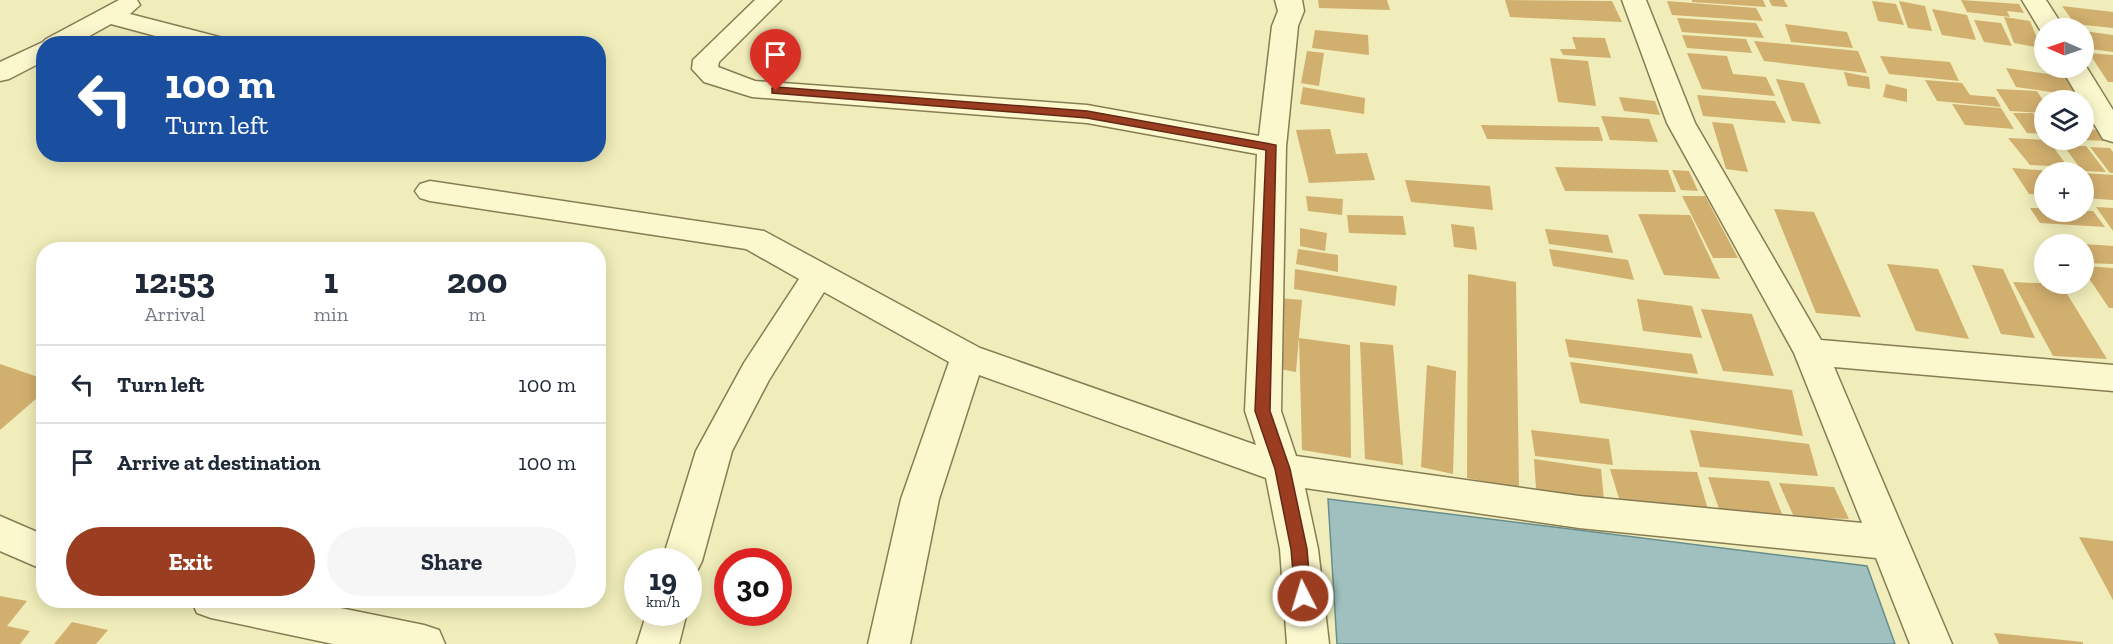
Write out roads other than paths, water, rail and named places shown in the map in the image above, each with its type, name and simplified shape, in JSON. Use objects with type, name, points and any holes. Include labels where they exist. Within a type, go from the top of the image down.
[{"type":"street","points":[[70,36],[137,0]]},
{"type":"street","points":[[769,0],[706,60],[705,69],[713,76],[752,89],[1087,114],[1272,147]]},
{"type":"street","points":[[1289,0],[1291,10],[1285,27],[1272,147],[1263,411],[1282,469],[1299,549],[1308,644]]},
{"type":"street","points":[[1634,0],[1681,123],[1811,352],[1887,542],[1931,644]]},
{"type":"street","points":[[2034,0],[2045,18]]},
{"type":"street","points":[[108,16],[187,36]]},
{"type":"street","points":[[0,73],[36,54]]},
{"type":"street","points":[[2080,78],[2113,133]]},
{"type":"street","points":[[430,191],[753,238],[968,357],[1282,469],[1579,512],[1887,542]]},
{"type":"street","points":[[686,548],[714,451],[756,372],[819,274]]},
{"type":"street","points":[[1811,352],[2113,378]]},
{"type":"street","points":[[889,644],[920,499],[968,357]]},
{"type":"street","points":[[0,533],[36,549]]},
{"type":"street","points":[[251,608],[424,644]]},
{"type":"street","points":[[658,644],[663,626]]},
{"type":"water","points":[[1328,499],[1867,566],[1895,644],[1337,644]]}]
